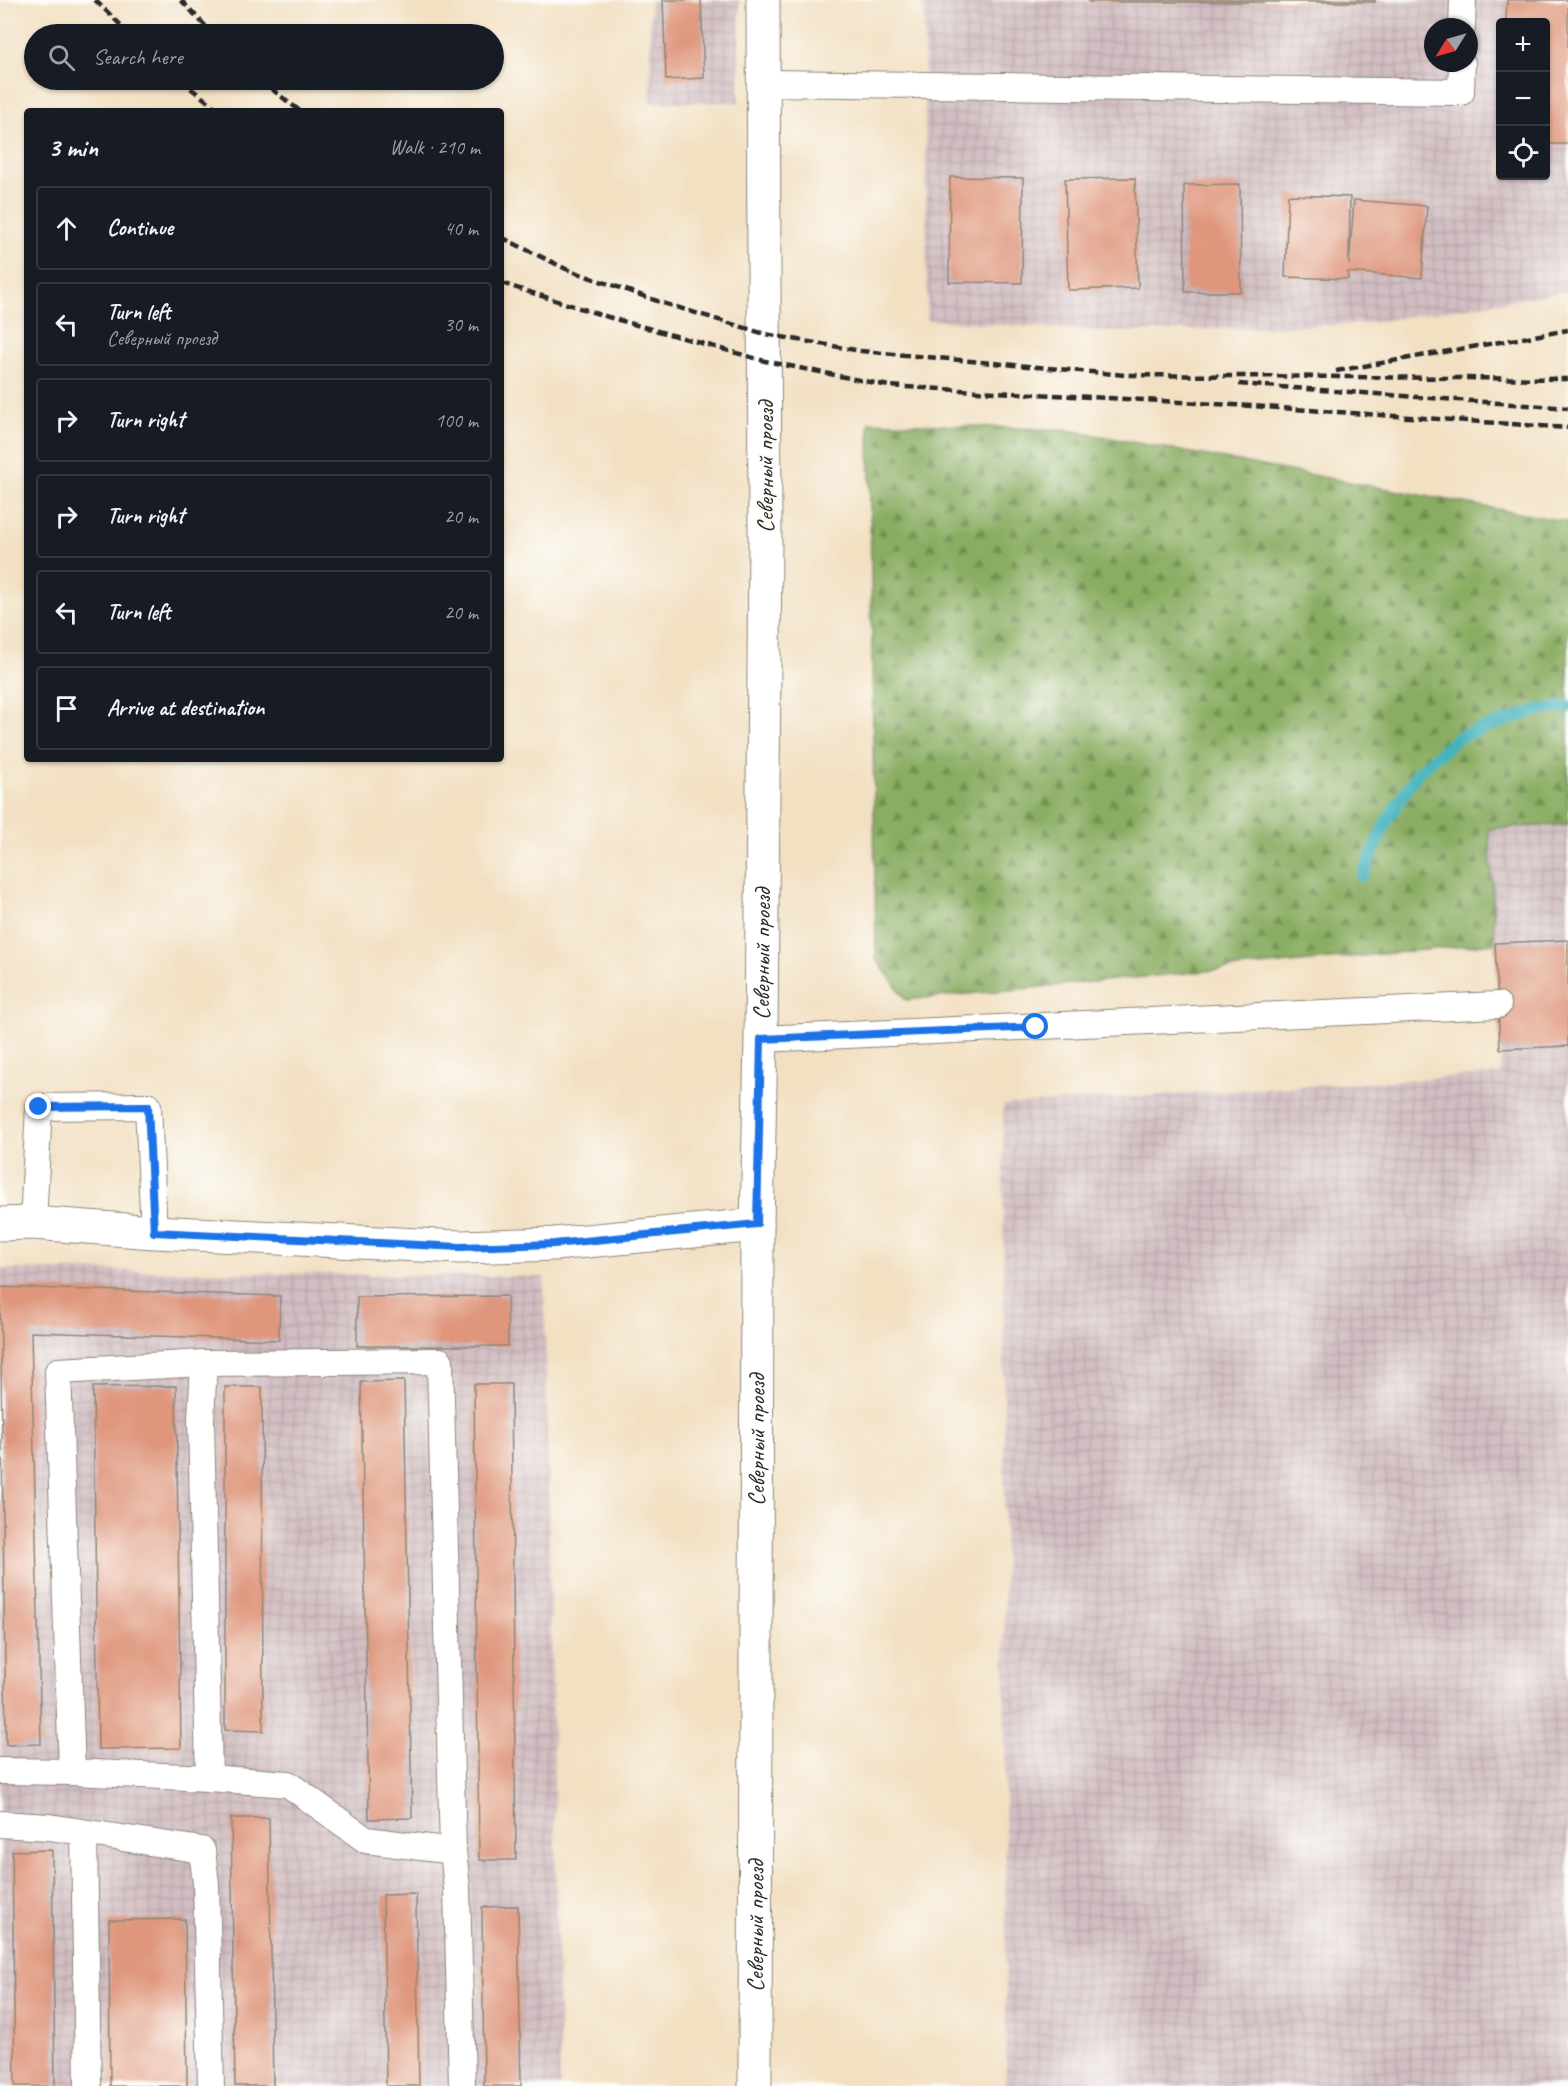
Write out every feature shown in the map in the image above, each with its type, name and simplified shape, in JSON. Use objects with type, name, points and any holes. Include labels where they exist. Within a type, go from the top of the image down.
[{"type":"street","name":"Северный проезд","points":[[754,2086],[757,1224],[761,1039],[765,538],[763,0]]},
{"type":"street","points":[[0,1224],[33,1223],[154,1232],[460,1247],[554,1244],[757,1224]]},
{"type":"lane","points":[[1462,18],[1463,0]]},
{"type":"lane","points":[[764,83],[1461,92],[1462,72]]},
{"type":"lane","points":[[761,1039],[1498,1005]]},
{"type":"lane","points":[[33,1223],[39,1107],[148,1106],[154,1232]]},
{"type":"lane","points":[[72,1772],[58,1371],[204,1363],[440,1361],[453,1851],[457,1888],[462,2086]]},
{"type":"lane","points":[[204,1363],[201,1420],[209,1778]]},
{"type":"lane","points":[[0,1771],[209,1778],[288,1784],[366,1840],[453,1851]]},
{"type":"lane","points":[[0,1824],[49,1827],[202,1850],[206,1884],[211,2086]]},
{"type":"lane","points":[[84,1833],[88,2086]]},
{"type":"shaded area","points":[[650,0],[739,0],[739,102],[650,102]]},
{"type":"shaded area","points":[[924,0],[1568,0],[1568,291],[1360,324],[1122,332],[927,320]]},
{"type":"shaded area","points":[[1568,824],[1568,2086],[1006,2086],[1003,1105],[1501,1074],[1489,828]]},
{"type":"shaded area","points":[[0,1269],[544,1277],[560,2086],[0,2086]]},
{"type":"green space","points":[[869,422],[1067,430],[1568,522],[1568,824],[1489,829],[1495,943],[906,1000],[876,959]]},
{"type":"building","points":[[663,0],[701,0],[704,78],[666,80]]},
{"type":"building","points":[[1089,0],[1375,0],[1375,2],[1089,2]]},
{"type":"building","points":[[1507,0],[1568,0],[1568,144],[1550,144],[1550,18],[1506,18]]},
{"type":"building","points":[[950,177],[1023,178],[1022,283],[949,282]]},
{"type":"building","points":[[1135,178],[1138,288],[1068,290],[1065,179]]},
{"type":"building","points":[[1240,184],[1241,292],[1185,292],[1184,185]]},
{"type":"building","points":[[1288,195],[1350,197],[1349,265],[1354,200],[1427,206],[1422,278],[1348,272],[1348,279],[1285,277]]},
{"type":"building","points":[[1568,940],[1568,1046],[1500,1049],[1495,943]]},
{"type":"building","points":[[0,1287],[280,1296],[279,1340],[31,1332],[41,1744],[6,1745]]},
{"type":"building","points":[[507,1296],[508,1346],[357,1346],[357,1297]]},
{"type":"building","points":[[404,1381],[412,1818],[369,1819],[361,1382]]},
{"type":"building","points":[[474,1384],[511,1384],[516,1860],[479,1860]]},
{"type":"building","points":[[176,1386],[181,1748],[98,1749],[93,1387]]},
{"type":"building","points":[[225,1387],[262,1387],[263,1731],[225,1730]]},
{"type":"building","points":[[231,1818],[269,1818],[273,2086],[235,2086]]},
{"type":"building","points":[[52,1850],[55,2086],[15,2086],[12,1851]]},
{"type":"building","points":[[416,1894],[419,2086],[386,2086],[383,1895]]},
{"type":"building","points":[[518,1906],[521,2086],[484,2086],[482,1907]]},
{"type":"building","points":[[185,1919],[187,2086],[110,2086],[109,1920]]},
{"type":"waterway","points":[[1362,876],[1387,820],[1418,772],[1458,737],[1538,710],[1568,707]]},
{"type":"railway","points":[[95,0],[120,24]]},
{"type":"railway","points":[[181,0],[204,24]]},
{"type":"railway","points":[[193,90],[216,108]]},
{"type":"railway","points":[[273,90],[296,108]]},
{"type":"railway","points":[[504,238],[566,269],[663,303],[765,334],[861,351],[1125,375],[1568,379]]},
{"type":"railway","points":[[504,284],[608,317],[765,361],[889,386],[1251,406],[1568,428]]},
{"type":"railway","points":[[1336,371],[1568,330]]},
{"type":"railway","points":[[1239,384],[1568,408]]},
{"type":"route","points":[[39,1107],[148,1106],[154,1232],[460,1247],[554,1244],[757,1224],[761,1039],[1036,1027]]}]
